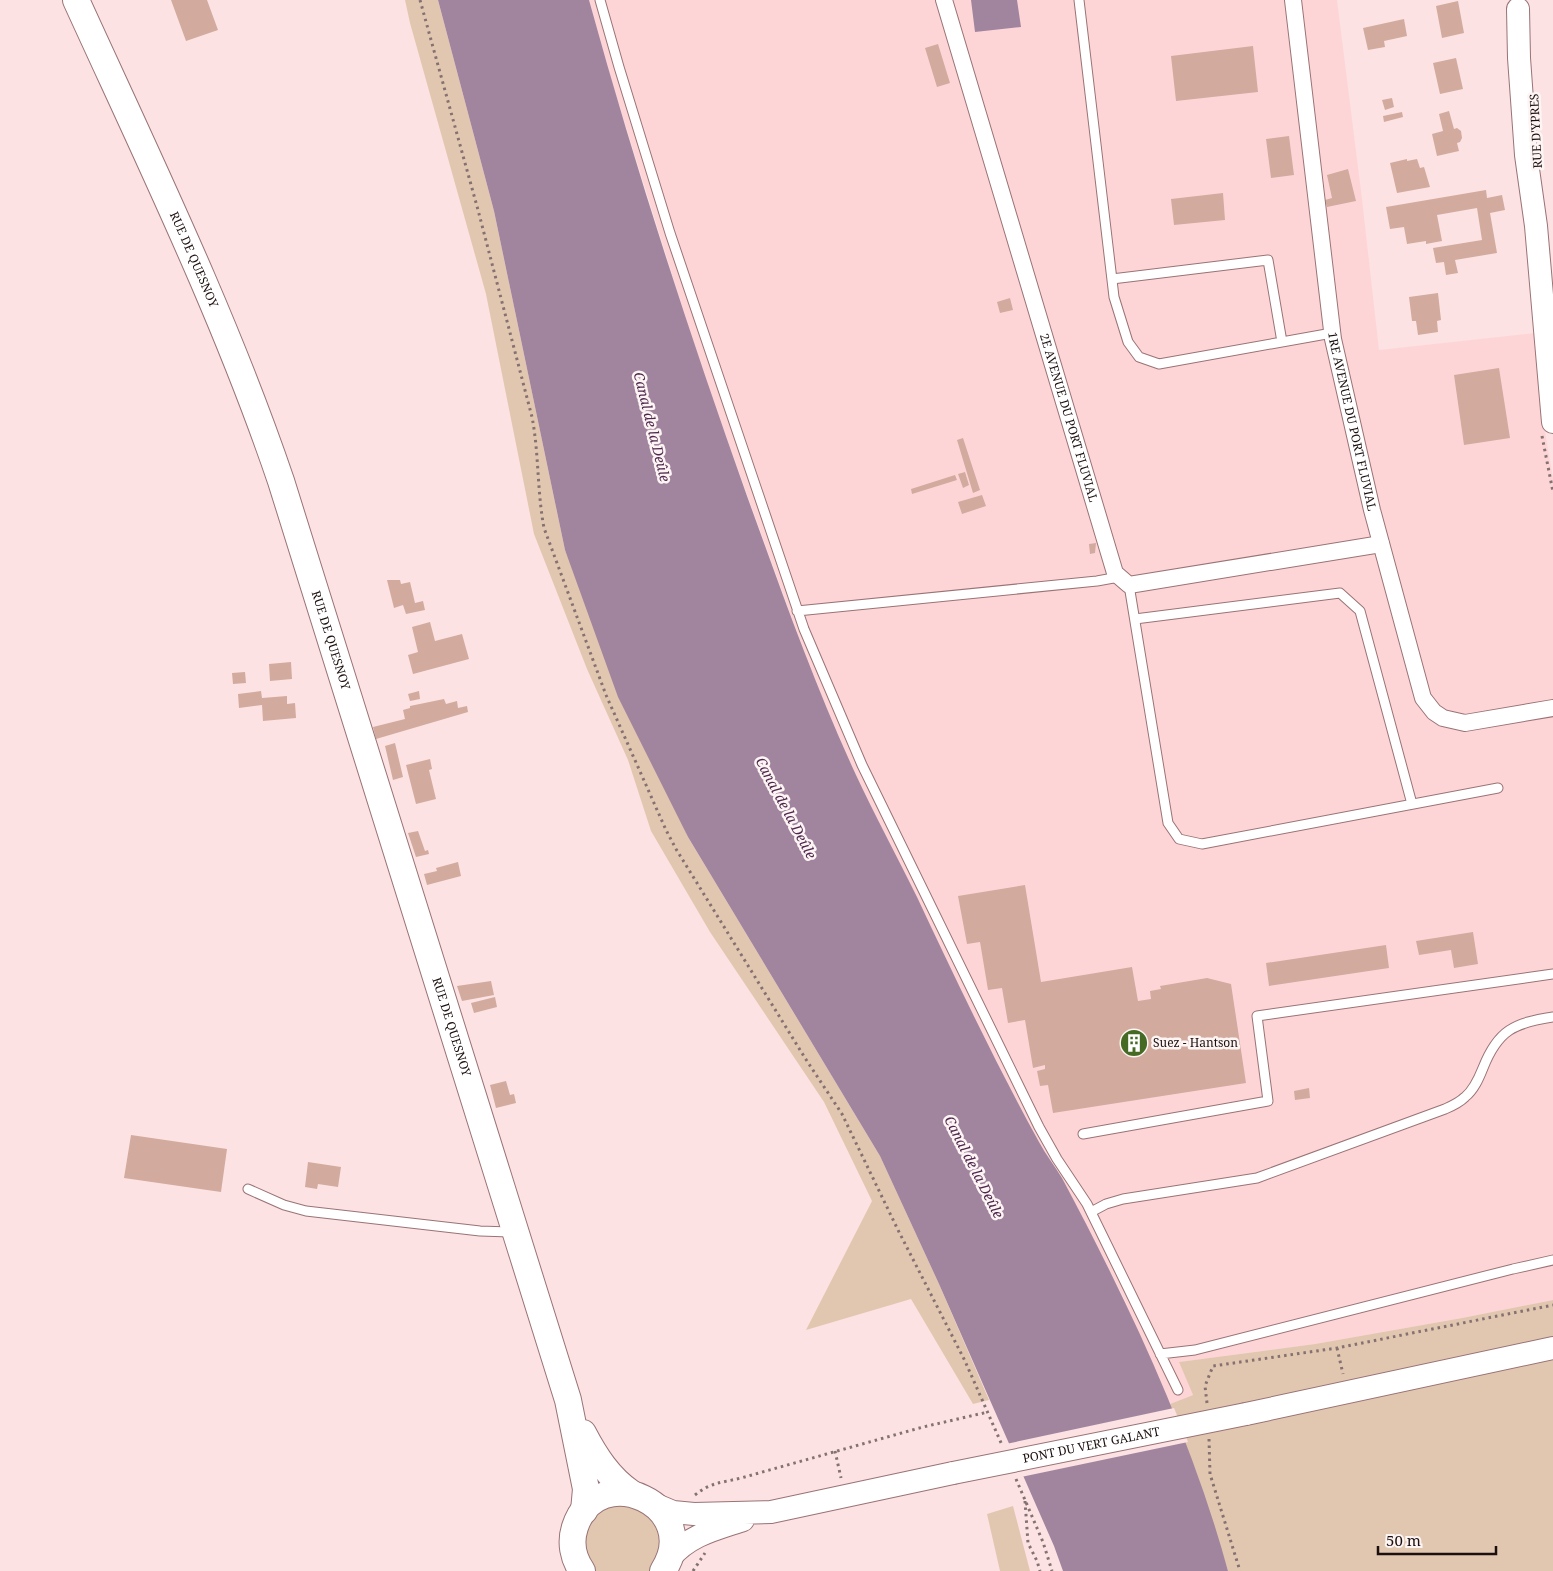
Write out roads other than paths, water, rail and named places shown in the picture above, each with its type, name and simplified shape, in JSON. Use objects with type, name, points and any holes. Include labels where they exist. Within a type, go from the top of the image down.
[{"type":"main road","name":"RUE DE QUESNOY","points":[[76,0],[213,305],[263,430],[293,520],[568,1400]]},
{"type":"main road","name":"RUE D'YPRES","points":[[1518,4],[1538,109],[1539,140],[1536,226],[1550,358],[1553,422]]},
{"type":"main road","name":"PONT DU VERT GALANT","points":[[643,1499],[673,1512],[694,1514],[770,1512],[1246,1414],[1553,1348]]},
{"type":"main road","points":[[568,1400],[582,1431],[600,1462],[618,1484],[663,1513],[669,1525],[672,1538],[667,1564]]},
{"type":"main road","points":[[568,1400],[586,1488],[584,1511]]},
{"type":"main road","points":[[582,1571],[574,1556],[573,1542],[577,1522],[584,1511],[593,1502],[605,1496],[618,1493],[643,1499]]},
{"type":"main road","points":[[667,1564],[681,1546],[699,1535],[770,1512]]},
{"type":"street","name":"2E AVENUE DU PORT FLUVIAL","points":[[944,0],[1115,573],[1124,581]]},
{"type":"street","name":"1RE AVENUE DU PORT FLUVIAL","points":[[1293,0],[1332,333],[1352,430],[1423,698],[1434,712],[1443,718],[1465,723],[1553,708]]},
{"type":"street","points":[[1124,581],[1381,544]]},
{"type":"lane","points":[[600,0],[618,67],[670,233],[797,611],[862,765],[1039,1127],[1091,1212],[1178,1390]]},
{"type":"lane","points":[[1079,0],[1114,297],[1128,342],[1139,357],[1159,364],[1332,333]]},
{"type":"lane","points":[[1112,279],[1268,260],[1282,342]]},
{"type":"lane","points":[[797,611],[1098,581],[1124,581],[1134,619],[1168,823],[1179,839],[1202,844],[1498,788]]},
{"type":"lane","points":[[1134,619],[1340,593],[1360,611],[1412,804]]},
{"type":"lane","points":[[1083,1134],[1268,1101],[1257,1016],[1553,974]]},
{"type":"lane","points":[[1091,1212],[1106,1204],[1123,1199],[1257,1178],[1445,1110],[1466,1097],[1478,1082],[1490,1051],[1501,1035],[1515,1026],[1536,1019],[1553,1017]]},
{"type":"lane","points":[[248,1189],[284,1205],[306,1211],[471,1230],[516,1232]]},
{"type":"lane","points":[[1160,1354],[1195,1350],[1503,1271],[1553,1260]]},
{"type":"water","name":"Canal de la Deûle","points":[[438,0],[589,0],[644,187],[704,373],[772,566],[826,706],[863,790],[991,1051],[1039,1142],[1062,1178],[1087,1225],[1134,1321],[1177,1420],[1196,1470],[1228,1571],[1063,1571],[1054,1546],[939,1284],[880,1156],[688,837],[618,697],[565,550],[494,211]]},
{"type":"water","points":[[971,0],[1017,0],[1021,27],[975,32]]},
{"type":"place","name":"Suez - Hantson","points":[[1134,1043]]}]
